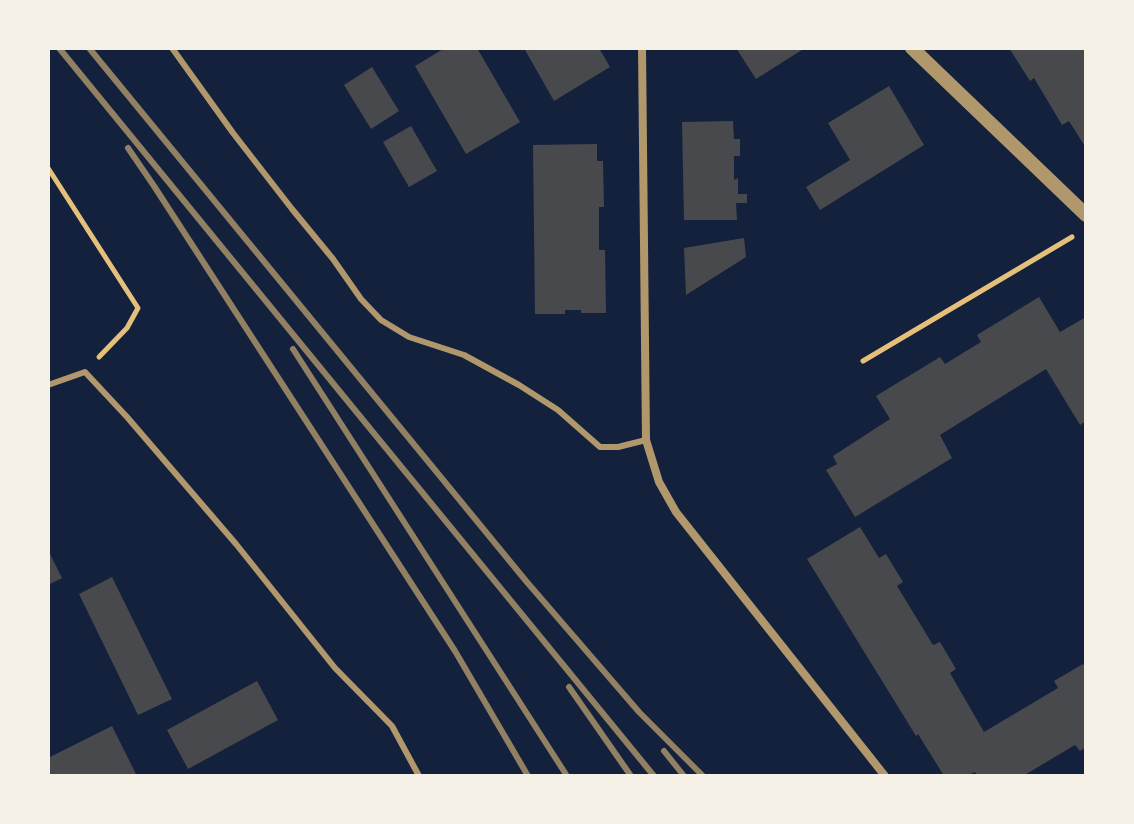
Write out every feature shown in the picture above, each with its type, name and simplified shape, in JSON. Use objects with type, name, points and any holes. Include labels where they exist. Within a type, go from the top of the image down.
[{"type":"street","points":[[642,48],[646,440],[659,482],[676,512],[885,776]]},
{"type":"street","points":[[912,48],[1086,215]]},
{"type":"lane","points":[[172,48],[283,198],[361,299],[381,320],[409,337],[464,355],[519,385],[558,410],[600,447],[618,447],[646,440]]},
{"type":"lane","points":[[48,385],[85,372],[236,544],[335,668],[392,726],[419,776]]},
{"type":"path","points":[[48,168],[138,308],[127,328],[85,372]]},
{"type":"path","points":[[863,361],[1073,237]]},
{"type":"building","points":[[445,48],[477,48],[520,122],[466,154],[415,66]]},
{"type":"building","points":[[524,48],[599,48],[610,67],[554,101]]},
{"type":"building","points":[[736,48],[805,48],[756,79]]},
{"type":"building","points":[[1009,48],[1086,48],[1086,148],[1069,121],[1062,125],[1034,78],[1030,81]]},
{"type":"building","points":[[372,67],[399,111],[371,129],[344,85]]},
{"type":"building","points":[[889,86],[924,145],[820,210],[806,187],[850,160],[828,123]]},
{"type":"building","points":[[733,121],[734,139],[740,139],[740,156],[734,156],[734,180],[738,178],[738,194],[747,194],[747,203],[736,203],[737,220],[684,220],[682,122]]},
{"type":"building","points":[[411,126],[437,171],[409,187],[383,142]]},
{"type":"building","points":[[597,144],[597,161],[603,161],[604,207],[599,207],[599,250],[605,250],[606,313],[565,310],[565,314],[535,314],[533,145]]},
{"type":"building","points":[[744,238],[746,257],[686,295],[684,248]]},
{"type":"building","points":[[1039,297],[1060,332],[1086,317],[1086,421],[1080,425],[1046,369],[940,435],[952,458],[855,517],[826,470],[837,464],[833,456],[890,419],[876,396],[940,357],[945,364],[981,342],[977,335]]},
{"type":"building","points":[[860,527],[879,558],[886,554],[903,582],[897,586],[933,645],[940,642],[956,669],[950,673],[984,732],[1058,688],[1054,681],[1083,664],[1086,670],[1086,747],[1080,751],[1075,745],[1023,776],[977,776],[975,772],[966,776],[944,776],[807,559]]},
{"type":"building","points":[[48,550],[62,578],[48,585]]},
{"type":"building","points":[[112,577],[172,699],[138,715],[79,594]]},
{"type":"building","points":[[257,681],[278,720],[188,769],[167,730]]},
{"type":"building","points":[[112,726],[137,776],[48,776],[48,758]]},
{"type":"railway","points":[[59,48],[654,776]]},
{"type":"railway","points":[[89,48],[526,581],[639,712],[703,776]]},
{"type":"railway","points":[[128,148],[455,651],[528,776]]},
{"type":"railway","points":[[293,349],[567,776]]},
{"type":"railway","points":[[569,687],[631,776]]},
{"type":"railway","points":[[664,751],[684,776]]}]
